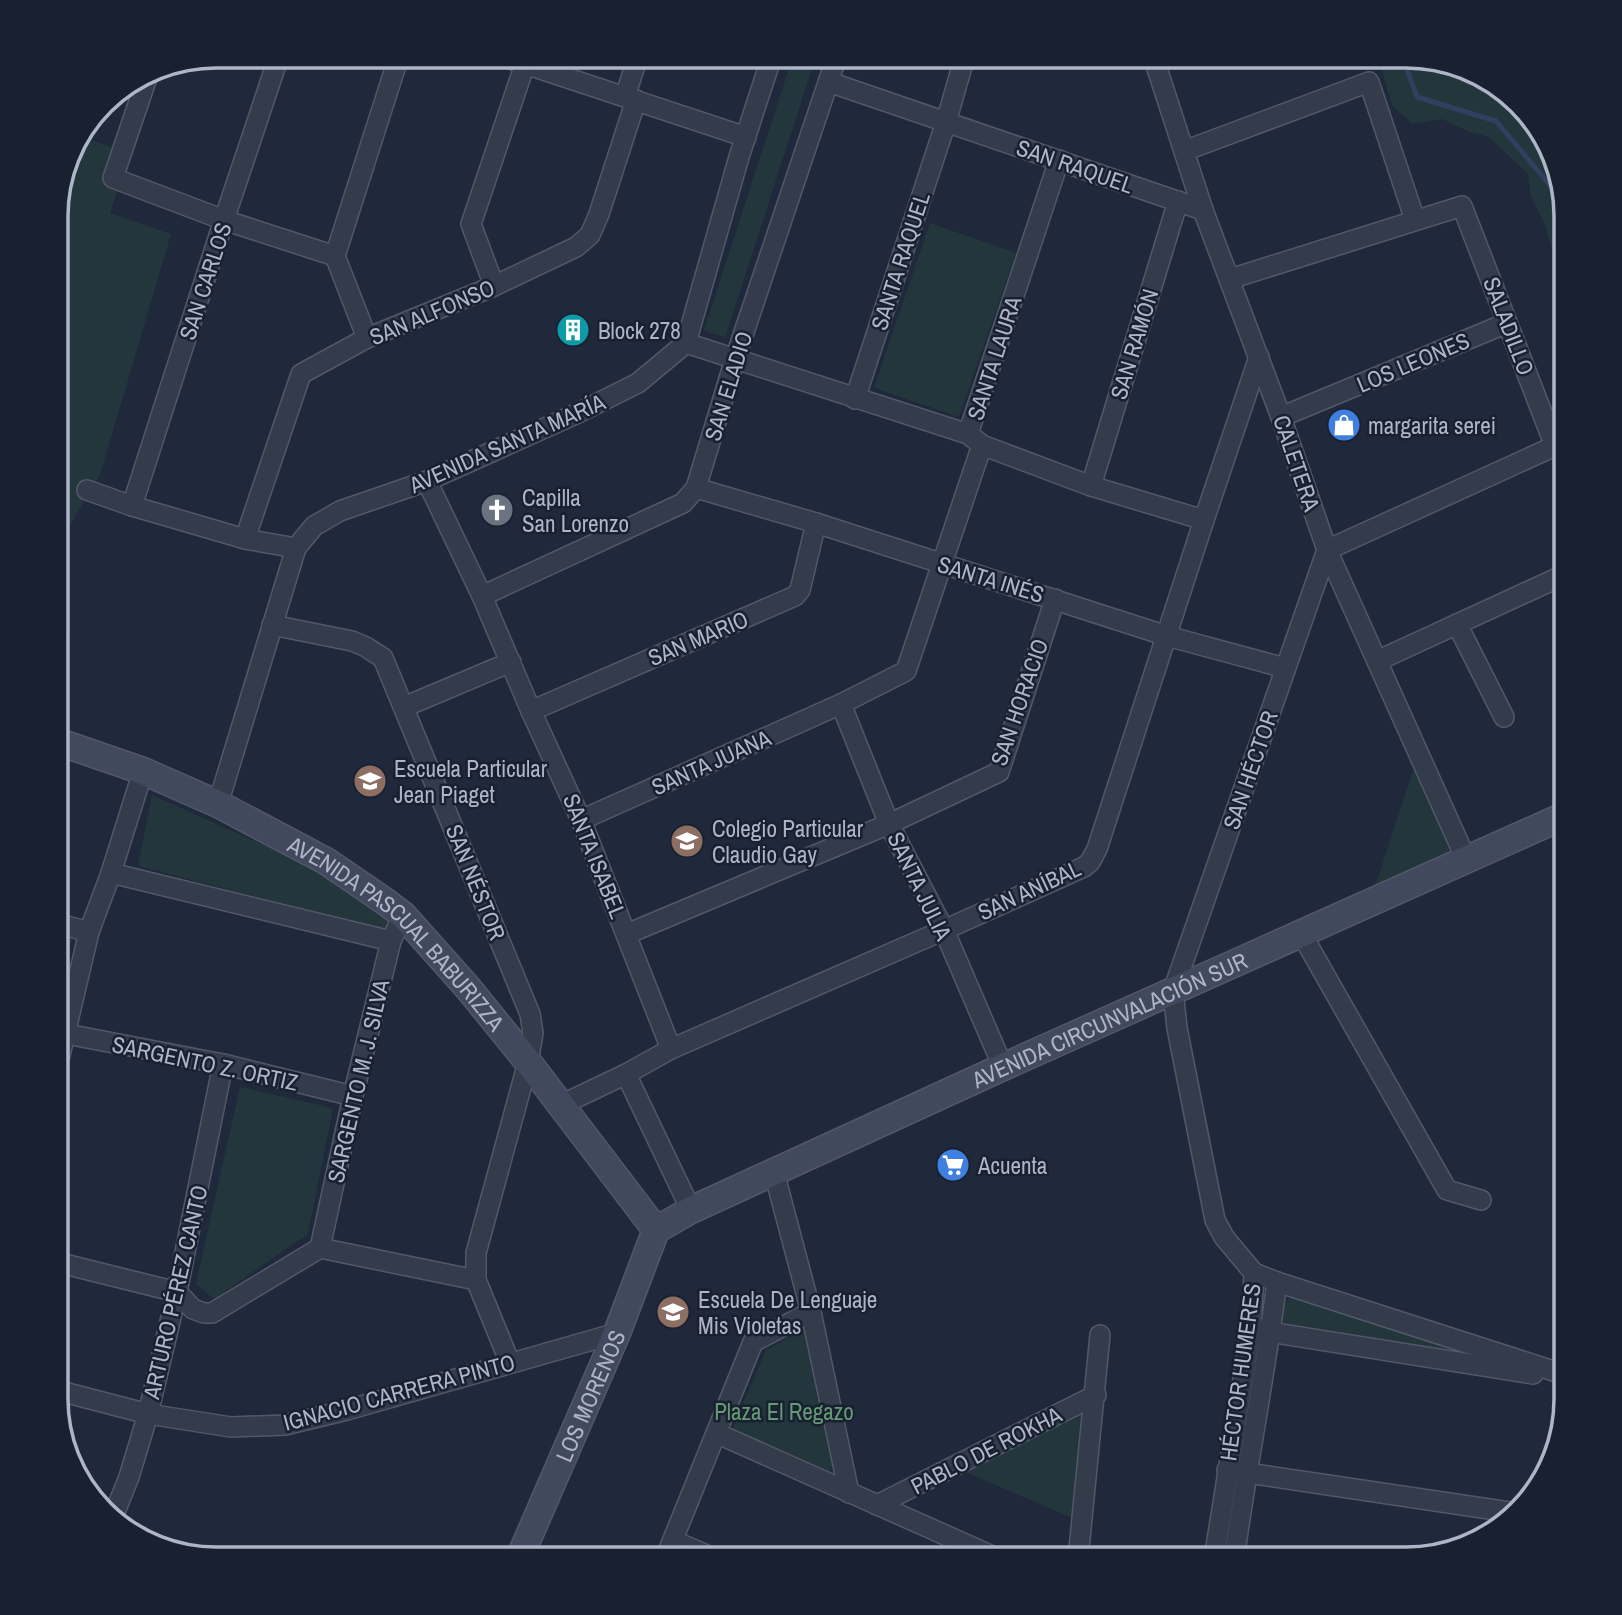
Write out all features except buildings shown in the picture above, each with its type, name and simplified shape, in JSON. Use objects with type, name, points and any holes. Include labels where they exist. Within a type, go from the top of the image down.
[{"type":"main road","name":"AVENIDA PASCUAL BABURIZZA","points":[[69,745],[143,771],[218,804],[326,861],[403,915],[468,988],[528,1062],[656,1230]]},
{"type":"main road","name":"AVENIDA CIRCUNVALACIÓN SUR","points":[[656,1230],[691,1210],[1003,1067],[1554,819]]},
{"type":"main road","name":"LOS MORENOS","points":[[524,1547],[617,1334],[656,1230]]},
{"type":"street","name":"SAN CARLOS","points":[[132,506],[275,69]]},
{"type":"street","points":[[367,338],[335,256],[394,69]]},
{"type":"street","points":[[494,286],[471,224],[523,69]]},
{"type":"street","points":[[540,69],[746,137]]},
{"type":"street","name":"SAN ALFONSO","points":[[245,539],[301,374],[367,338],[494,286],[576,247],[590,234],[599,214],[636,69]]},
{"type":"street","points":[[686,343],[768,69]]},
{"type":"street","name":"SAN ELADIO","points":[[696,488],[735,359],[833,69]]},
{"type":"street","name":"SANTA RAQUEL","points":[[855,399],[961,69]]},
{"type":"street","name":"CALETERA","points":[[1155,69],[1203,210],[1281,417],[1327,550],[1466,859]]},
{"type":"street","name":"SAN RAQUEL","points":[[829,82],[1203,210]]},
{"type":"street","points":[[1184,151],[1369,82],[1415,220],[1230,279]]},
{"type":"street","points":[[144,87],[113,178],[224,220],[335,256]]},
{"type":"street","name":"SANTA LAURA","points":[[686,343],[975,440],[1059,160]]},
{"type":"street","name":"SAN RAMÓN","points":[[1091,486],[1178,201]]},
{"type":"street","name":"SALADILLO","points":[[1415,220],[1462,206],[1507,323],[1554,427]]},
{"type":"street","name":"LOS LEONES","points":[[1281,417],[1507,323]]},
{"type":"street","name":"AVENIDA SANTA MARÍA","points":[[218,804],[296,548],[314,526],[340,511],[427,481],[578,413],[638,383],[686,343]]},
{"type":"street","name":"SAN ANÍBAL","points":[[561,1105],[671,1049],[944,930],[1090,862],[1097,849],[1259,357]]},
{"type":"street","points":[[975,440],[1091,486],[1204,520]]},
{"type":"street","name":"SANTA JUANA","points":[[582,820],[841,704],[906,671],[941,564],[975,440]]},
{"type":"street","name":"SALADILLO","points":[[1327,550],[1554,446]]},
{"type":"street","name":"SANTA ISABEL","points":[[427,481],[482,596],[582,820],[627,934],[889,824]]},
{"type":"street","points":[[482,596],[683,503],[696,488]]},
{"type":"street","name":"SANTA INÉS","points":[[696,488],[816,523],[1167,636],[1285,668]]},
{"type":"street","points":[[86,490],[245,539],[296,548]]},
{"type":"street","name":"SAN MARIO","points":[[531,710],[795,596],[800,590],[816,523]]},
{"type":"street","name":"SAN HÉCTOR","points":[[1173,990],[1327,550]]},
{"type":"street","points":[[1377,661],[1554,580]]},
{"type":"street","name":"SAN HORACIO","points":[[889,824],[999,772],[1055,599]]},
{"type":"street","points":[[1457,624],[1504,717]]},
{"type":"street","name":"SAN NÉSTOR","points":[[272,625],[352,641],[383,658],[530,1014],[533,1033],[528,1062],[476,1254],[476,1280]]},
{"type":"street","points":[[404,707],[511,662]]},
{"type":"street","name":"SANTA JULIA","points":[[841,704],[889,824],[944,930],[1003,1067]]},
{"type":"street","points":[[68,1007],[89,932],[143,771]]},
{"type":"street","points":[[111,873],[391,941]]},
{"type":"street","name":"SARGENTO M. J. SILVA","points":[[320,1248],[391,941],[403,915]]},
{"type":"street","points":[[68,926],[89,932]]},
{"type":"street","points":[[1301,933],[1447,1190],[1481,1200]]},
{"type":"street","points":[[627,934],[671,1049]]},
{"type":"street","name":"HÉCTOR HUMERES","points":[[1173,990],[1182,1053],[1215,1220],[1224,1237],[1254,1273],[1237,1472],[1234,1547]]},
{"type":"street","name":"SARGENTO Z. ORTIZ","points":[[68,1034],[223,1064],[353,1096]]},
{"type":"street","name":"ARTURO PÉREZ CANTO","points":[[117,1508],[148,1414],[177,1292],[223,1064]]},
{"type":"street","points":[[626,1074],[691,1210]]},
{"type":"street","points":[[775,1172],[811,1312],[849,1493]]},
{"type":"street","points":[[68,1265],[177,1292],[193,1309],[204,1313],[212,1313],[320,1248],[476,1280],[510,1363]]},
{"type":"street","points":[[1254,1273],[1554,1373]]},
{"type":"street","name":"HÉCTOR HUMERES","points":[[1217,1547],[1271,1331],[1277,1282]]},
{"type":"street","points":[[671,1547],[752,1342],[811,1312]]},
{"type":"street","points":[[1251,1329],[1554,1375]]},
{"type":"street","name":"IGNACIO CARRERA PINTO","points":[[68,1393],[148,1414],[231,1427],[285,1425],[617,1334]]},
{"type":"street","points":[[1079,1547],[1100,1335]]},
{"type":"street","name":"PABLO DE ROKHA","points":[[877,1505],[1096,1395]]},
{"type":"street","points":[[716,1433],[972,1547]]},
{"type":"street","points":[[1237,1472],[1502,1511]]},
{"type":"street","points":[[674,1541],[688,1547]]},
{"type":"green space","points":[[789,69],[812,69],[725,338],[704,330]]},
{"type":"green space","points":[[1382,69],[1416,69],[1444,73],[1471,83],[1496,99],[1529,134],[1546,169],[1554,216],[1554,256],[1544,222],[1531,197],[1528,174],[1489,137],[1470,132],[1442,119],[1413,124],[1392,106]]},
{"type":"green space","points":[[90,140],[130,153],[110,213],[171,234],[100,475],[69,527],[69,206],[73,178]]},
{"type":"green space","points":[[930,223],[1016,253],[959,417],[874,388]]},
{"type":"green space","points":[[1416,762],[1457,860],[1372,896]]},
{"type":"green space","points":[[152,795],[319,870],[393,917],[391,932],[138,866]]},
{"type":"green space","points":[[68,932],[73,933],[68,955]]},
{"type":"green space","points":[[240,1087],[333,1108],[308,1234],[214,1299],[196,1284]]},
{"type":"green space","points":[[1295,1294],[1479,1355],[1285,1326],[1280,1321],[1282,1309]]},
{"type":"green space","name":"Plaza El Regazo","points":[[806,1328],[835,1461],[829,1473],[731,1431],[766,1350]]},
{"type":"green space","points":[[1088,1408],[1075,1519],[961,1470]]},
{"type":"waterway","points":[[1407,69],[1417,97],[1496,121],[1551,189]]},
{"type":"place","name":"Block 278","points":[[573,330]]},
{"type":"place","name":"margarita serei","points":[[1344,425]]},
{"type":"place","name":"Capilla San Lorenzo","points":[[497,510]]},
{"type":"place","name":"Escuela Particular Jean Piaget","points":[[370,781]]},
{"type":"place","name":"Colegio Particular Claudio Gay","points":[[687,841]]},
{"type":"place","name":"Acuenta","points":[[953,1165]]},
{"type":"place","name":"Escuela De Lenguaje Mis Violetas","points":[[673,1312]]}]
